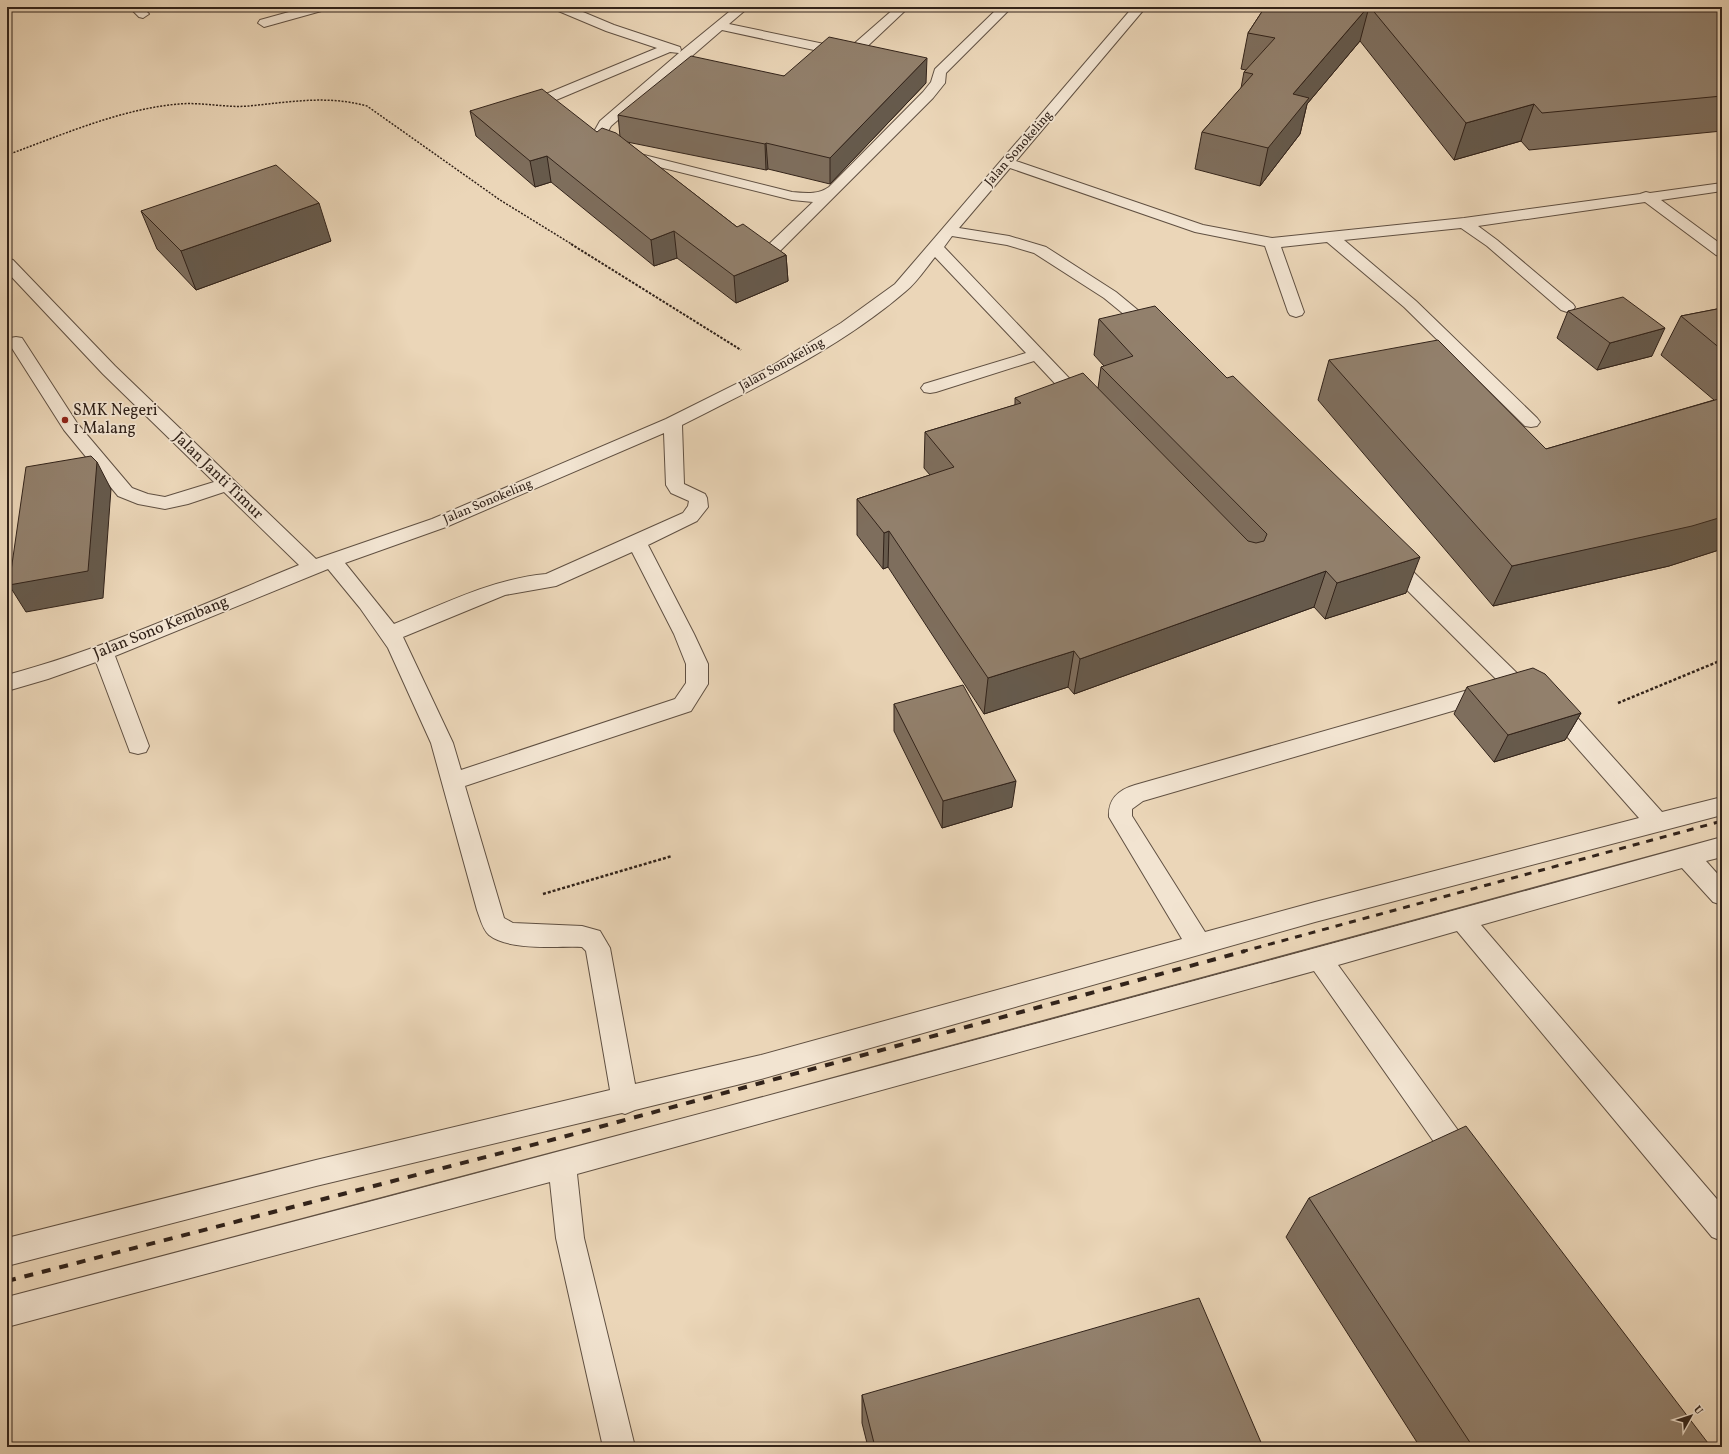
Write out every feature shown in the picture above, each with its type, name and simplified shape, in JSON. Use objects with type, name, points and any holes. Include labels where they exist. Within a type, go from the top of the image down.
[{"type":"street","points":[[264,23],[321,7]]},
{"type":"street","points":[[560,7],[610,28],[669,48],[688,52]]},
{"type":"street","points":[[604,144],[605,124],[688,52],[743,7]]},
{"type":"street","points":[[851,54],[903,7]]},
{"type":"street","points":[[736,235],[755,249],[768,252],[774,249],[928,95],[938,83],[940,72],[1006,7]]},
{"type":"street","name":"Jalan Sonokeling","points":[[322,564],[439,523],[673,422],[776,371],[847,327],[901,287],[1006,162],[1140,7]]},
{"type":"street","points":[[719,26],[866,57]]},
{"type":"street","points":[[573,121],[548,106],[547,101],[552,97],[669,48]]},
{"type":"street","points":[[926,69],[940,72]]},
{"type":"street","points":[[585,129],[604,144],[628,156],[660,179]]},
{"type":"street","points":[[628,156],[792,196],[812,197],[829,194],[834,190]]},
{"type":"street","points":[[1006,162],[1170,220],[1235,237],[1272,243],[1332,238],[1464,223],[1646,196],[1722,187]]},
{"type":"street","points":[[1646,196],[1722,252]]},
{"type":"street","points":[[1464,223],[1492,243],[1567,307]]},
{"type":"street","points":[[948,231],[1009,241],[1040,250],[1110,295],[1166,341]]},
{"type":"street","points":[[1332,238],[1410,304],[1531,422]]},
{"type":"street","points":[[1272,243],[1281,273],[1296,312]]},
{"type":"street","points":[[935,247],[1092,412]]},
{"type":"street","name":"Jalan Janti Timur","points":[[7,263],[109,370],[226,485],[366,600],[390,634],[442,743],[489,910],[497,927],[505,933],[579,935],[591,938],[598,948],[625,1101]]},
{"type":"street","points":[[16,342],[70,426],[125,492],[145,500],[165,503],[181,500],[226,485]]},
{"type":"street","points":[[930,388],[1037,355]]},
{"type":"street","points":[[390,634],[500,589],[525,583],[549,581],[690,517],[698,507],[698,498],[678,489],[675,485],[673,422]]},
{"type":"street","points":[[453,780],[683,705],[697,684],[697,664],[684,634],[637,542]]},
{"type":"street","points":[[1374,546],[1515,684],[1535,690],[1549,701],[1657,823]]},
{"type":"street","name":"Jalan Sono Kembang","points":[[7,682],[40,674],[103,652],[322,564]]},
{"type":"street","points":[[103,652],[138,746]]},
{"type":"street","points":[[1199,945],[1121,817],[1120,806],[1135,794],[1515,684]]},
{"type":"street","points":[[7,1252],[316,1173],[625,1101],[761,1067],[1316,912],[1722,806]]},
{"type":"street","points":[[7,1312],[562,1165],[1320,959],[1722,846]]},
{"type":"street","points":[[1686,856],[1722,895]]},
{"type":"street","points":[[1461,919],[1722,1227]]},
{"type":"street","points":[[1320,959],[1480,1184]]},
{"type":"street","points":[[562,1165],[570,1238],[619,1447]]},
{"type":"path","points":[[7,155],[94,124],[157,108],[200,104],[248,106],[292,100],[352,100],[367,106],[500,200],[776,371]]},
{"type":"path","points":[[1618,703],[1722,660]]},
{"type":"path","points":[[489,910],[672,856]]},
{"type":"building","points":[[1265,7],[1368,7],[1293,94],[1309,98],[1268,148],[1202,132],[1253,74],[1244,72],[1275,38],[1248,33]]},
{"type":"building","points":[[1370,7],[1722,7],[1722,96],[1542,113],[1534,104],[1466,123]]},
{"type":"building","points":[[829,37],[927,58],[830,158],[766,143],[618,115],[691,56],[784,76]]},
{"type":"building","points":[[542,89],[597,132],[602,128],[616,133],[737,227],[743,224],[786,255],[734,276],[674,231],[651,240],[547,156],[530,161],[470,111]]},
{"type":"building","points":[[276,165],[319,203],[181,251],[141,211]]},
{"type":"building","points":[[1623,297],[1665,328],[1610,343],[1568,311]]},
{"type":"building","points":[[1155,306],[1227,378],[1233,376],[1420,557],[1337,583],[1326,571],[1080,659],[1074,651],[988,678],[889,531],[884,533],[857,499],[954,467],[925,432],[1021,403],[1015,398],[1083,373],[1248,541],[1256,543],[1264,541],[1267,534],[1101,367],[1133,356],[1099,319]]},
{"type":"building","points":[[1722,308],[1722,350],[1681,316]]},
{"type":"building","points":[[1438,340],[1546,449],[1722,398],[1722,517],[1692,526],[1512,566],[1329,360]]},
{"type":"building","points":[[91,456],[97,462],[88,571],[9,585],[26,467]]},
{"type":"building","points":[[1533,668],[1545,674],[1581,713],[1508,735],[1467,687]]},
{"type":"building","points":[[963,685],[1016,781],[943,801],[894,704]]},
{"type":"building","points":[[1466,1126],[1711,1447],[1473,1447],[1309,1198]]},
{"type":"building","points":[[1199,1298],[1263,1447],[875,1447],[862,1395]]},
{"type":"railway","points":[[1241,952],[1722,821]]},
{"type":"railway","points":[[7,1281],[559,1138],[1245,951]]},
{"type":"place","name":"SMK Negeri 1 Malang","points":[[65,420]]}]
